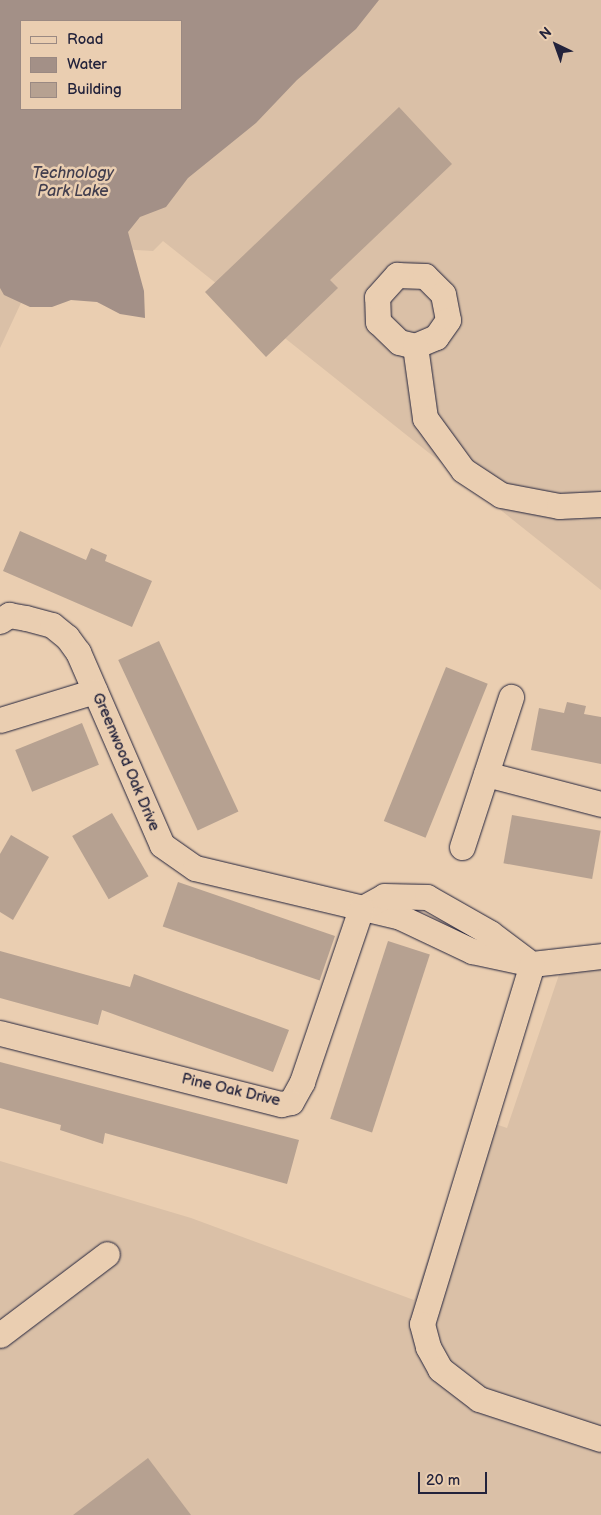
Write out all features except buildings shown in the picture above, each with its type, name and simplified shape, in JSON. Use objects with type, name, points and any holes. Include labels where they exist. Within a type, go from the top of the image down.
[{"type":"street","points":[[415,346],[425,418],[463,470],[500,495],[560,506],[601,504]]},
{"type":"street","name":"Greenwood Oak Drive","points":[[0,621],[9,614],[52,625],[78,652],[149,819],[162,845],[175,856],[195,868],[362,908]]},
{"type":"street","points":[[0,720],[95,691]]},
{"type":"street","points":[[462,847],[511,697]]},
{"type":"street","points":[[486,774],[601,804]]},
{"type":"street","points":[[362,908],[384,896],[427,897],[490,933],[532,964],[601,956]]},
{"type":"street","name":"Pine Oak Drive","points":[[0,1033],[281,1104],[291,1102],[302,1082],[362,908]]},
{"type":"street","points":[[532,964],[422,1324],[428,1347],[440,1369],[479,1399],[601,1439]]},
{"type":"street","points":[[0,1336],[107,1254]]},
{"type":"shaded area","points":[[0,0],[601,0],[601,590],[163,241],[153,251],[48,245],[0,348]]},
{"type":"shaded area","points":[[566,954],[601,955],[601,1515],[0,1515],[0,1161],[191,1218],[414,1300],[475,1117],[507,1128]]},
{"type":"water","name":"Technology Park Lake","points":[[0,0],[379,0],[356,29],[297,80],[256,123],[188,178],[166,207],[140,217],[128,232],[144,291],[145,318],[120,314],[97,302],[71,300],[52,307],[30,307],[4,295],[0,288]]}]
